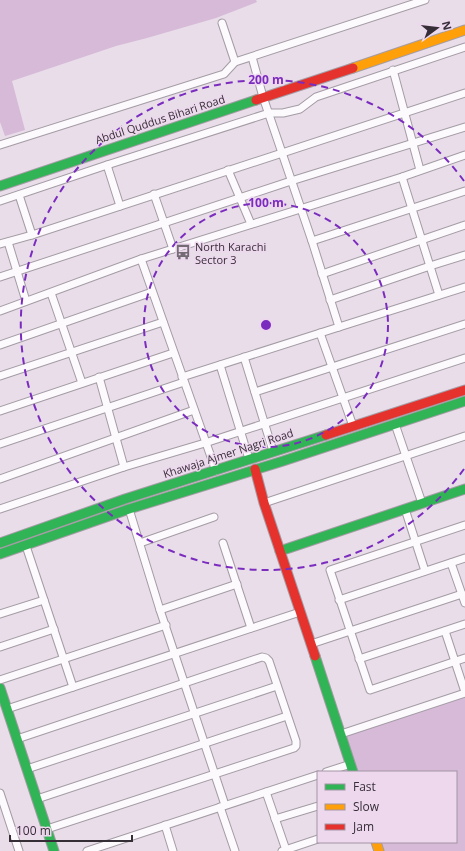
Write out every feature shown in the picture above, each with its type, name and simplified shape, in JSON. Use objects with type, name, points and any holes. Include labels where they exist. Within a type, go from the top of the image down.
[{"type":"main road","name":"Abdul Quddus Bihari Road","points":[[0,186],[465,30]]},
{"type":"main road","name":"Khawaja Ajmer Nagri Road","points":[[0,543],[125,499],[465,390]]},
{"type":"main road","points":[[0,554],[129,509],[465,402]]},
{"type":"main road","points":[[325,436],[328,446]]},
{"type":"main road","points":[[255,469],[264,503],[352,768]]},
{"type":"main road","points":[[192,478],[195,489]]},
{"type":"main road","points":[[280,551],[465,489]]},
{"type":"main road","points":[[0,688],[4,706],[17,739],[54,851]]},
{"type":"street","points":[[0,145],[224,74],[235,62],[425,0]]},
{"type":"street","points":[[222,22],[235,62]]},
{"type":"street","points":[[0,201],[269,113],[283,113],[300,109],[316,97],[465,47]]},
{"type":"street","points":[[252,57],[263,97],[339,326]]},
{"type":"street","points":[[393,70],[420,170]]},
{"type":"street","points":[[0,244],[32,235],[465,93]]},
{"type":"street","points":[[0,277],[291,181],[465,127]]},
{"type":"street","points":[[0,311],[141,259],[465,156]]},
{"type":"street","points":[[107,165],[120,206]]},
{"type":"street","points":[[228,170],[251,224]]},
{"type":"street","points":[[402,177],[439,295]]},
{"type":"street","points":[[312,241],[465,191]]},
{"type":"street","points":[[154,194],[173,249]]},
{"type":"street","points":[[19,195],[32,235]]},
{"type":"street","points":[[322,274],[465,225]]},
{"type":"street","points":[[8,242],[26,301]]},
{"type":"street","points":[[330,300],[465,255]]},
{"type":"street","points":[[141,259],[216,471]]},
{"type":"street","points":[[0,444],[107,408],[220,365],[465,287]]},
{"type":"street","points":[[0,345],[152,292]]},
{"type":"street","points":[[51,293],[82,383]]},
{"type":"street","points":[[0,376],[163,322]]},
{"type":"street","points":[[255,392],[465,324]]},
{"type":"street","points":[[320,333],[352,426]]},
{"type":"street","points":[[0,411],[174,352]]},
{"type":"street","points":[[244,357],[273,452]]},
{"type":"street","points":[[0,509],[124,467],[240,432],[465,358]]},
{"type":"street","points":[[220,365],[249,459]]},
{"type":"street","points":[[99,377],[124,467]]},
{"type":"street","points":[[0,479],[194,410]]},
{"type":"street","points":[[395,424],[422,504]]},
{"type":"street","points":[[264,503],[465,436]]},
{"type":"street","points":[[129,509],[160,610],[205,744],[235,851]]},
{"type":"street","points":[[405,509],[425,571]]},
{"type":"street","points":[[140,543],[214,517]]},
{"type":"street","points":[[465,525],[330,570],[369,689],[371,690],[465,658]]},
{"type":"street","points":[[223,543],[251,628]]},
{"type":"street","points":[[26,546],[73,687]]},
{"type":"street","points":[[339,600],[465,558]]},
{"type":"street","points":[[451,562],[465,604]]},
{"type":"street","points":[[160,610],[237,584]]},
{"type":"street","points":[[311,644],[462,594]]},
{"type":"street","points":[[0,614],[44,600]]},
{"type":"street","points":[[4,706],[73,687],[300,612]]},
{"type":"street","points":[[359,659],[465,624]]},
{"type":"street","points":[[0,680],[166,625]]},
{"type":"street","points":[[0,647],[54,629]]},
{"type":"street","points":[[341,734],[465,693],[445,631]]},
{"type":"street","points":[[17,739],[262,657],[270,660],[277,686],[296,741],[296,746],[294,748],[46,829]]},
{"type":"street","points":[[27,769],[277,686]]},
{"type":"street","points":[[37,799],[287,716]]},
{"type":"street","points":[[332,771],[352,768]]},
{"type":"street","points":[[87,851],[317,775]]},
{"type":"street","points":[[266,792],[276,819],[284,850],[317,839]]},
{"type":"street","points":[[0,794],[19,851]]},
{"type":"street","points":[[276,819],[317,806]]},
{"type":"street","points":[[165,825],[173,851]]},
{"type":"shaded area","points":[[0,0],[256,0],[257,2],[216,18],[116,46],[12,81],[25,130],[5,136],[0,122]]},
{"type":"shaded area","points":[[465,696],[465,851],[379,851],[376,843],[457,843],[457,771],[353,771],[341,736]]},
{"type":"traffic: fast","points":[[0,186],[256,100]]},
{"type":"traffic: fast","points":[[0,554],[129,509],[283,461],[465,401]]},
{"type":"traffic: fast","points":[[0,543],[125,499],[326,435]]},
{"type":"traffic: fast","points":[[280,551],[465,489]]},
{"type":"traffic: fast","points":[[315,656],[353,771]]},
{"type":"traffic: fast","points":[[0,688],[54,851]]},
{"type":"traffic: slow","points":[[353,68],[465,30]]},
{"type":"traffic: slow","points":[[376,843],[379,851]]},
{"type":"traffic: jam","points":[[256,100],[353,68]]},
{"type":"traffic: jam","points":[[326,435],[465,390]]},
{"type":"traffic: jam","points":[[255,469],[264,503],[315,656]]},
{"type":"place","name":"North Karachi Sector 3","points":[[183,252]]}]
